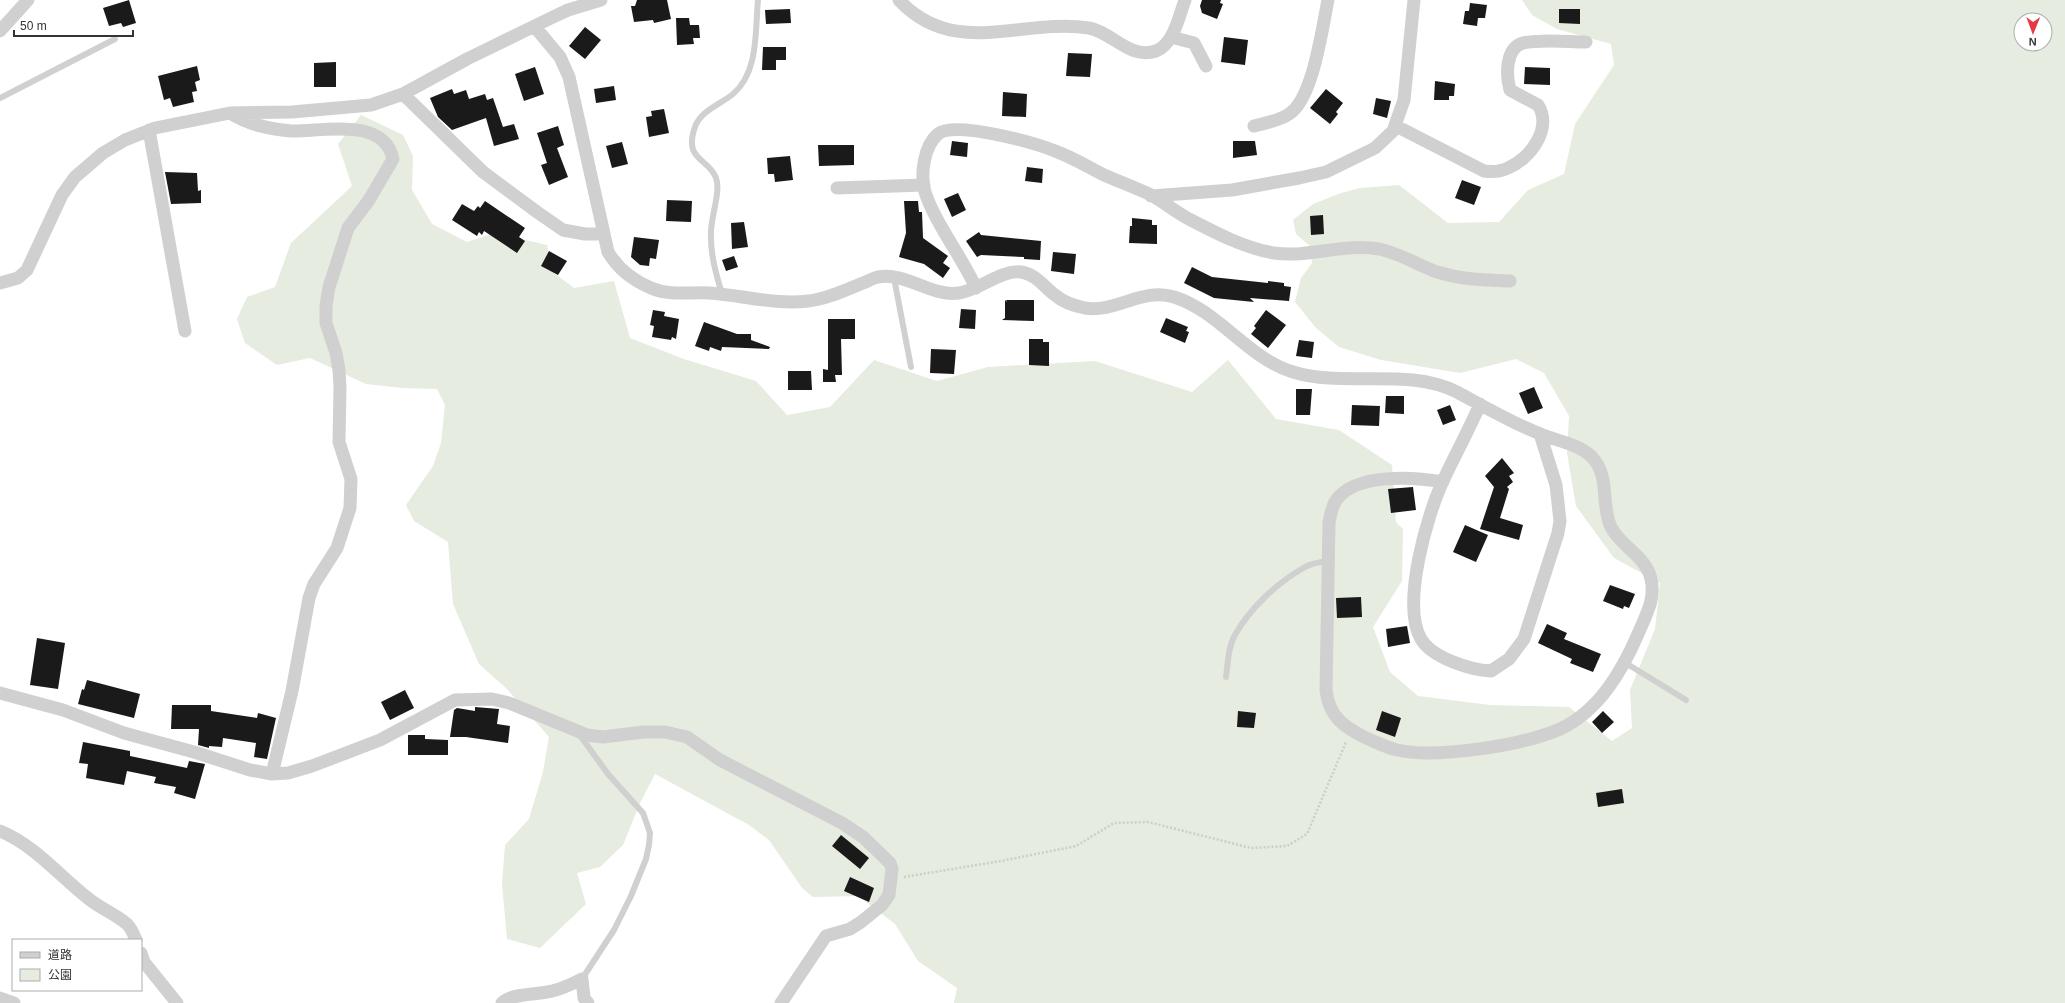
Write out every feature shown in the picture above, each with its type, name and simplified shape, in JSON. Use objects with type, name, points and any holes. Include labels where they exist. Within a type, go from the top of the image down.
[{"type":"street","points":[[0,31],[28,0]]},
{"type":"street","points":[[0,283],[18,278],[27,270],[62,195],[75,177],[103,153],[125,140],[149,130],[230,114],[292,112],[371,105],[403,94],[467,59],[568,10],[601,0]]},
{"type":"street","points":[[899,0],[918,17],[935,26],[955,32],[977,33],[1055,26],[1091,28],[1136,51],[1146,53],[1156,51],[1166,45],[1171,37],[1185,0]]},
{"type":"street","points":[[1254,126],[1289,114],[1304,97],[1312,73],[1328,0]]},
{"type":"street","points":[[1151,196],[1251,187],[1326,172],[1375,148],[1386,139],[1396,126],[1404,100],[1414,0]]},
{"type":"street","points":[[535,27],[560,57],[569,77],[608,252],[614,263],[629,277],[652,288],[672,294],[722,294],[786,302],[807,301],[830,296],[878,277],[894,278],[945,294],[962,293],[1008,273],[1019,272],[1028,274],[1041,282],[1057,297],[1083,307],[1100,309],[1114,307],[1130,298],[1153,295],[1171,296],[1191,305],[1221,325],[1269,362],[1294,372],[1352,379],[1431,383],[1446,387],[1540,434],[1573,445],[1588,453],[1598,464],[1603,478],[1611,527],[1616,535],[1643,562],[1650,575],[1653,597],[1614,682],[1594,704],[1576,719],[1561,728],[1532,738],[1492,746],[1420,753],[1396,750],[1351,730],[1336,719],[1328,702],[1326,677],[1329,522],[1336,500],[1354,485],[1374,481],[1420,478],[1443,482]]},
{"type":"street","points":[[1171,37],[1194,43],[1206,66]]},
{"type":"street","points":[[1396,126],[1484,171],[1495,172],[1508,168],[1523,160],[1542,132],[1544,120],[1538,105],[1510,90],[1507,76],[1509,60],[1514,50],[1522,43],[1586,42]]},
{"type":"street","points":[[403,94],[483,172],[537,212],[563,230],[585,234],[603,234]]},
{"type":"street","points":[[230,114],[246,123],[291,131],[351,128],[363,130],[386,144],[393,159],[369,200],[348,228],[329,287],[326,306],[326,323],[336,353],[339,370],[340,442],[350,479],[350,508],[337,548],[314,584],[309,598],[292,691],[272,774]]},
{"type":"street","points":[[976,288],[966,266],[930,206],[924,185],[923,169],[932,139],[940,132],[951,128],[986,133],[1055,151],[1151,196],[1188,218],[1256,248],[1275,253],[1293,254],[1339,249],[1378,249],[1436,271],[1465,280],[1510,281]]},
{"type":"street","points":[[149,130],[185,331]]},
{"type":"street","points":[[837,188],[924,185]]},
{"type":"street","points":[[1480,404],[1443,482],[1425,533],[1416,576],[1414,613],[1417,630],[1422,640],[1431,649],[1463,666],[1492,671],[1509,659],[1524,639],[1558,533],[1560,521],[1556,485],[1540,434]]},
{"type":"street","points":[[0,693],[63,710],[124,733],[194,752],[250,770],[272,774],[288,773],[312,766],[380,740],[455,700],[492,698],[509,702],[587,735],[603,736],[643,732],[665,732],[687,737],[727,764],[842,823],[863,837],[890,863],[892,879],[889,895],[882,905],[850,929],[826,936],[781,1003]]},
{"type":"street","points":[[0,831],[17,838],[53,866],[69,883],[91,901],[128,925],[135,939]]},
{"type":"street","points":[[142,956],[144,962],[177,1003]]},
{"type":"street","points":[[502,1003],[514,996],[537,995],[554,991],[582,979],[584,998],[588,1003]]},
{"type":"street","points":[[0,998],[14,1003]]},
{"type":"lane","points":[[722,294],[711,247],[711,230],[717,183],[712,171],[695,154],[692,145],[693,134],[699,118],[734,93],[741,86],[749,72],[753,58],[758,0]]},
{"type":"lane","points":[[0,98],[114,39]]},
{"type":"lane","points":[[894,278],[911,367]]},
{"type":"lane","points":[[1226,677],[1230,648],[1234,636],[1248,616],[1262,600],[1305,566],[1328,561]]},
{"type":"lane","points":[[1624,662],[1686,700]]},
{"type":"lane","points":[[578,731],[608,774],[643,813],[650,833],[650,845],[646,859],[631,896],[614,930],[582,979]]},
{"type":"path","points":[[892,879],[1001,861],[1076,846],[1114,823],[1148,822],[1251,848],[1286,846],[1307,834],[1351,730]]},
{"type":"green space","points":[[1522,0],[2065,0],[2065,1003],[954,1003],[957,988],[918,961],[895,924],[858,896],[813,897],[802,888],[769,840],[749,825],[655,774],[640,803],[623,845],[600,867],[577,873],[586,904],[540,948],[507,939],[502,884],[505,845],[529,819],[543,772],[549,737],[507,689],[479,664],[453,604],[448,542],[414,521],[406,505],[433,466],[441,443],[445,405],[437,389],[403,388],[366,384],[310,358],[277,365],[245,343],[237,319],[247,297],[275,287],[291,243],[352,186],[338,144],[361,115],[403,135],[413,156],[412,190],[432,224],[467,242],[495,233],[547,245],[554,273],[574,288],[614,281],[630,338],[684,359],[756,381],[787,415],[830,407],[874,360],[937,381],[988,367],[1095,361],[1192,392],[1228,360],[1276,419],[1339,430],[1392,465],[1396,522],[1403,529],[1402,581],[1373,627],[1390,672],[1418,696],[1490,705],[1569,707],[1612,741],[1632,728],[1630,690],[1655,629],[1660,583],[1614,558],[1576,506],[1567,453],[1569,416],[1544,373],[1516,359],[1460,373],[1381,360],[1339,347],[1316,328],[1295,302],[1301,278],[1312,263],[1311,247],[1296,234],[1293,220],[1313,204],[1341,193],[1360,188],[1399,185],[1448,223],[1499,222],[1528,190],[1564,174],[1575,124],[1614,65],[1611,44],[1557,29],[1532,15]]},
{"type":"building","points":[[129,0],[136,23],[123,27],[121,23],[109,26],[103,8]]},
{"type":"building","points":[[637,0],[667,0],[671,19],[654,23],[653,20],[634,22],[631,6],[635,6]]},
{"type":"building","points":[[1202,0],[1221,0],[1220,3],[1223,4],[1217,19],[1202,13],[1200,6]]},
{"type":"building","points":[[1470,3],[1487,5],[1485,18],[1478,18],[1477,26],[1463,24],[1465,11],[1469,11]]},
{"type":"building","points":[[790,9],[791,23],[766,24],[765,10]]},
{"type":"building","points":[[1559,9],[1580,9],[1580,24],[1559,23]]},
{"type":"building","points":[[676,18],[689,18],[690,25],[699,25],[700,38],[693,38],[694,44],[677,45]]},
{"type":"building","points":[[585,27],[601,40],[585,59],[569,46]]},
{"type":"building","points":[[1224,37],[1248,40],[1245,65],[1221,62]]},
{"type":"building","points":[[763,47],[786,47],[786,60],[776,60],[776,70],[762,70]]},
{"type":"building","points":[[1068,53],[1092,54],[1090,77],[1066,76]]},
{"type":"building","points":[[336,62],[336,87],[314,87],[314,63]]},
{"type":"building","points":[[197,66],[200,80],[195,82],[197,91],[192,92],[194,102],[173,107],[170,98],[164,100],[158,76]]},
{"type":"building","points":[[535,67],[544,94],[524,101],[515,74]]},
{"type":"building","points":[[1525,67],[1550,68],[1550,85],[1524,84]]},
{"type":"building","points":[[1435,81],[1455,84],[1454,96],[1449,96],[1449,100],[1434,100]]},
{"type":"building","points":[[614,86],[616,100],[596,103],[594,89]]},
{"type":"building","points":[[452,89],[454,94],[466,90],[469,99],[485,94],[487,100],[493,98],[503,127],[514,124],[519,139],[494,146],[486,118],[452,130],[438,117],[430,98]]},
{"type":"building","points":[[1326,89],[1343,103],[1336,112],[1338,114],[1330,124],[1310,108]]},
{"type":"building","points":[[1003,92],[1027,94],[1026,117],[1002,116]]},
{"type":"building","points":[[1376,98],[1391,101],[1387,118],[1373,114]]},
{"type":"building","points":[[664,109],[669,133],[649,137],[646,117],[652,116],[651,111]]},
{"type":"building","points":[[558,126],[564,145],[557,148],[568,177],[549,185],[541,165],[547,163],[537,133]]},
{"type":"building","points":[[952,141],[968,143],[967,157],[950,155]]},
{"type":"building","points":[[1233,141],[1255,141],[1257,155],[1233,158]]},
{"type":"building","points":[[622,142],[628,164],[612,168],[606,146]]},
{"type":"building","points":[[818,145],[854,145],[854,165],[819,166]]},
{"type":"building","points":[[790,156],[793,180],[775,182],[774,174],[768,174],[767,158]]},
{"type":"building","points":[[1027,167],[1043,169],[1042,183],[1025,181]]},
{"type":"building","points":[[165,172],[197,173],[198,191],[201,190],[201,203],[171,204]]},
{"type":"building","points":[[1462,180],[1481,187],[1474,205],[1455,198]]},
{"type":"building","points":[[958,193],[966,210],[952,217],[944,199]]},
{"type":"building","points":[[667,200],[692,201],[691,222],[666,221]]},
{"type":"building","points":[[485,201],[525,228],[519,237],[525,241],[517,253],[484,231],[482,235],[479,232],[477,236],[452,220],[462,204],[474,211],[478,206],[480,208]]},
{"type":"building","points":[[904,201],[918,201],[919,212],[922,212],[923,238],[948,256],[943,263],[950,268],[943,278],[924,264],[899,257],[906,233]]},
{"type":"building","points":[[1323,215],[1324,234],[1311,235],[1310,216]]},
{"type":"building","points":[[1132,218],[1152,220],[1152,225],[1157,225],[1157,244],[1129,243]]},
{"type":"building","points":[[744,222],[748,247],[732,249],[731,223]]},
{"type":"building","points":[[979,232],[981,235],[1041,241],[1040,260],[1024,259],[1024,257],[981,255],[977,257],[966,241]]},
{"type":"building","points":[[634,237],[659,240],[656,259],[650,258],[649,266],[640,265],[631,257]]},
{"type":"building","points":[[549,251],[567,261],[558,275],[541,266]]},
{"type":"building","points":[[1053,252],[1076,254],[1074,274],[1051,271]]},
{"type":"building","points":[[734,256],[738,267],[726,271],[722,260]]},
{"type":"building","points":[[1192,267],[1212,277],[1268,283],[1268,281],[1284,283],[1284,286],[1291,287],[1289,301],[1250,298],[1254,302],[1214,298],[1184,283]]},
{"type":"building","points":[[1005,300],[1007,302],[1006,300],[1034,300],[1034,321],[1002,320],[1005,318]]},
{"type":"building","points":[[961,309],[976,310],[975,329],[959,328]]},
{"type":"building","points":[[653,310],[665,312],[664,316],[679,319],[676,339],[672,337],[671,340],[652,337],[654,326],[650,325]]},
{"type":"building","points":[[1266,310],[1286,325],[1268,348],[1251,334],[1256,328],[1254,326]]},
{"type":"building","points":[[1166,318],[1188,327],[1186,331],[1189,332],[1185,343],[1160,332]]},
{"type":"building","points":[[828,319],[855,319],[855,339],[841,339],[842,375],[835,375],[836,382],[823,382],[823,369],[828,370]]},
{"type":"building","points":[[704,322],[737,334],[751,334],[751,340],[770,347],[769,349],[722,347],[721,351],[710,347],[709,351],[695,346]]},
{"type":"building","points":[[1029,339],[1043,339],[1043,342],[1049,342],[1049,366],[1029,365]]},
{"type":"building","points":[[1299,340],[1314,342],[1312,358],[1296,356]]},
{"type":"building","points":[[931,349],[956,350],[954,374],[930,373]]},
{"type":"building","points":[[788,371],[811,371],[812,390],[788,390]]},
{"type":"building","points":[[1534,387],[1543,408],[1528,414],[1519,393]]},
{"type":"building","points":[[1296,389],[1312,389],[1310,415],[1296,415]]},
{"type":"building","points":[[1386,396],[1404,396],[1404,414],[1385,413]]},
{"type":"building","points":[[1352,405],[1380,406],[1379,426],[1351,425]]},
{"type":"building","points":[[1450,405],[1456,420],[1443,425],[1437,410]]},
{"type":"building","points":[[1502,458],[1514,473],[1509,476],[1513,482],[1507,487],[1509,489],[1500,518],[1523,525],[1519,540],[1480,529],[1494,487],[1485,476]]},
{"type":"building","points":[[1413,487],[1416,510],[1391,513],[1388,489]]},
{"type":"building","points":[[1465,525],[1488,535],[1476,562],[1453,552]]},
{"type":"building","points":[[1610,585],[1635,594],[1629,608],[1624,606],[1623,609],[1603,601]]},
{"type":"building","points":[[1361,597],[1362,617],[1337,618],[1336,598]]},
{"type":"building","points":[[1547,624],[1567,633],[1564,639],[1601,654],[1593,672],[1570,663],[1572,659],[1538,643]]},
{"type":"building","points":[[1407,626],[1410,643],[1388,647],[1386,629]]},
{"type":"building","points":[[37,638],[65,643],[58,689],[30,685]]},
{"type":"building","points":[[87,680],[140,694],[134,718],[78,704],[82,689],[84,690]]},
{"type":"building","points":[[405,690],[414,708],[390,720],[381,702]]},
{"type":"building","points":[[172,705],[211,705],[211,711],[257,718],[258,713],[276,718],[267,759],[254,757],[256,743],[223,738],[222,747],[209,746],[209,748],[198,745],[199,729],[171,729]]},
{"type":"building","points":[[475,707],[499,709],[497,724],[510,726],[508,743],[466,737],[450,737],[454,710],[457,708],[475,711]]},
{"type":"building","points":[[1238,711],[1256,713],[1254,728],[1237,727]]},
{"type":"building","points":[[1382,711],[1401,718],[1395,737],[1376,730]]},
{"type":"building","points":[[1603,711],[1614,722],[1602,733],[1592,722]]},
{"type":"building","points":[[408,735],[425,735],[425,739],[448,740],[448,755],[408,755]]},
{"type":"building","points":[[83,742],[130,751],[130,756],[187,768],[189,761],[205,764],[195,799],[174,793],[176,787],[154,783],[156,777],[127,771],[124,785],[86,778],[88,764],[79,763]]},
{"type":"building","points":[[1622,789],[1624,803],[1598,807],[1596,793]]},
{"type":"building","points":[[841,835],[869,858],[860,869],[832,846]]},
{"type":"building","points":[[850,877],[874,888],[869,902],[844,891]]}]
